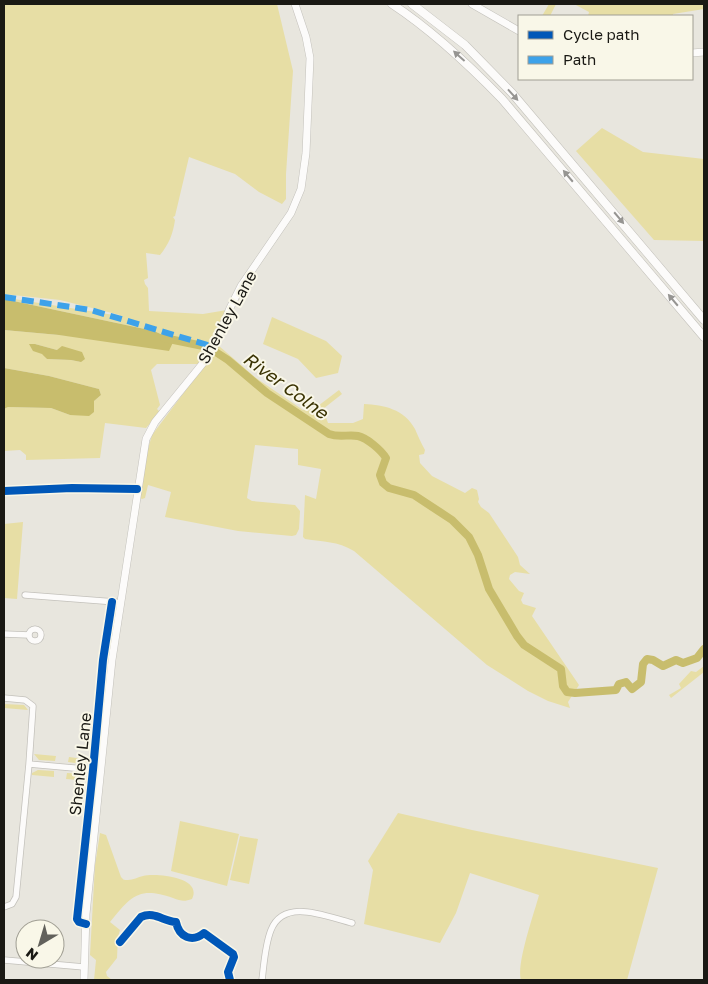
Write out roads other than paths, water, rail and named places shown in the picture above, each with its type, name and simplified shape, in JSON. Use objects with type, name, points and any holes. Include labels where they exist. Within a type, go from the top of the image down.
[{"type":"highway","points":[[392,4],[438,38],[472,68],[502,99],[704,337]]},
{"type":"highway","points":[[412,4],[465,45],[512,94],[704,320]]},
{"type":"main road","name":"Shenley Lane","points":[[84,980],[97,770],[137,489],[148,434],[155,422],[208,358],[241,286],[291,213],[301,189],[306,153],[310,58],[306,37],[295,4]]},
{"type":"main road","points":[[472,4],[518,30]]},
{"type":"street","points":[[4,491],[72,488],[137,489]]},
{"type":"street","points":[[25,595],[121,603]]},
{"type":"street","name":"Shenley Lane","points":[[97,770],[103,660],[112,602]]},
{"type":"street","points":[[4,634],[29,635]]},
{"type":"street","points":[[4,698],[25,700],[33,706],[16,897],[10,906],[4,907]]},
{"type":"street","points":[[29,764],[97,770]]},
{"type":"street","points":[[262,980],[271,930],[280,917],[289,912],[300,911],[352,923]]},
{"type":"street","points":[[120,942],[142,917],[156,915],[176,922],[179,930],[186,937],[195,938],[204,933],[233,954],[234,957],[228,972],[230,980]]},
{"type":"street","points":[[4,960],[84,966]]},
{"type":"waterway","name":"River Colne","points":[[164,338],[208,347],[228,360],[267,393],[329,434],[358,436],[377,448],[386,458],[380,475],[383,483],[389,488],[414,495],[452,520],[469,537],[478,555],[489,589],[517,636],[524,645],[561,669],[563,686],[567,692],[616,690],[619,684],[626,682],[632,689],[641,682],[643,664],[647,659],[663,666],[676,660],[683,663],[697,658],[704,649]]}]
